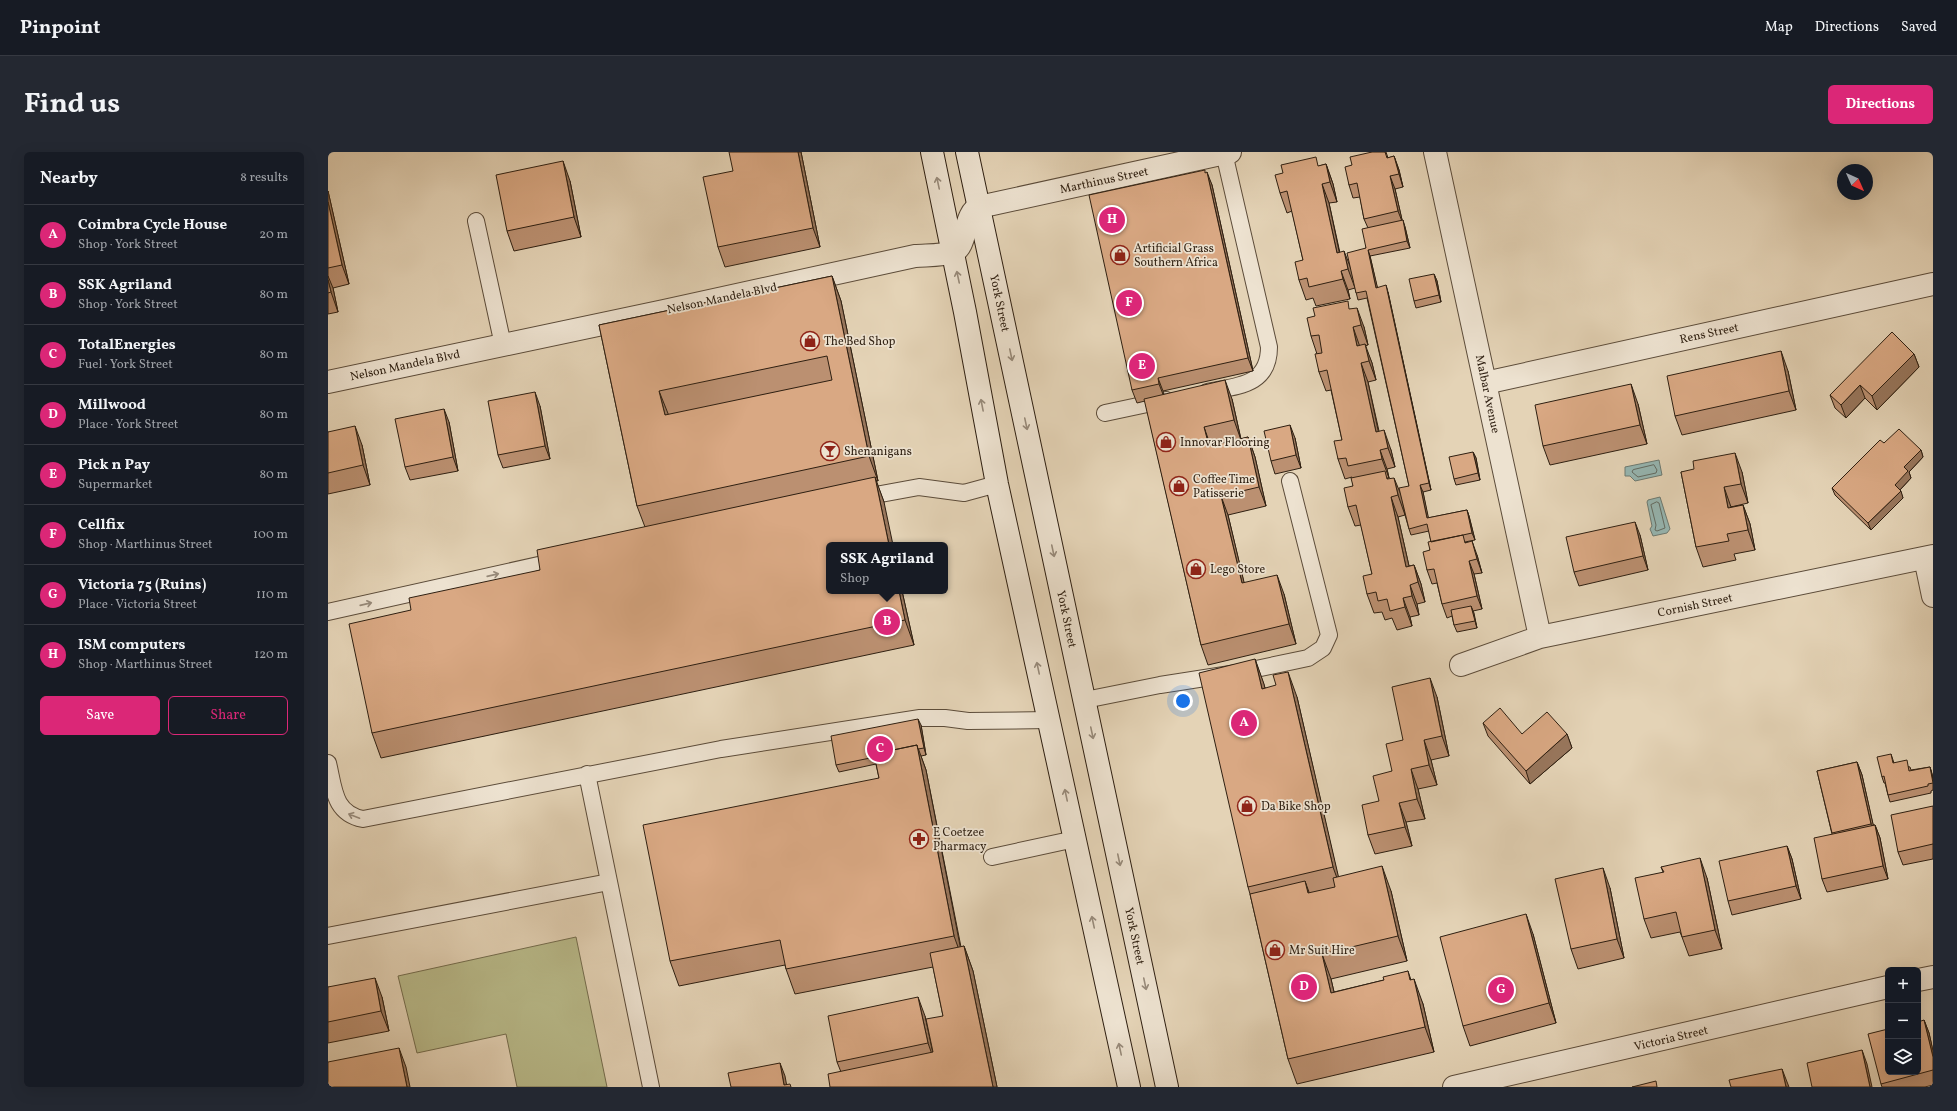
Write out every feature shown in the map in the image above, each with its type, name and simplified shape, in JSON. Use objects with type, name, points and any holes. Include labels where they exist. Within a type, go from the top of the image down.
[{"type":"street","points":[[932,152],[997,484],[1129,1087]]},
{"type":"street","name":"York Street","points":[[967,152],[1167,1087]]},
{"type":"street","name":"Malbar Avenue","points":[[1435,152],[1540,637]]},
{"type":"street","name":"Marthinus Street","points":[[979,207],[1227,153]]},
{"type":"street","points":[[952,252],[959,246],[970,216],[975,209],[979,207]]},
{"type":"street","name":"Nelson Mandela Blvd","points":[[328,382],[915,256],[952,252]]},
{"type":"street","name":"Rens Street","points":[[1486,382],[1933,284]]},
{"type":"street","points":[[1929,557],[1933,596]]},
{"type":"street","name":"Cornish Street","points":[[1461,665],[1540,637],[1929,557]]},
{"type":"street","points":[[1921,979],[1933,977]]},
{"type":"street","name":"Victoria Street","points":[[1454,1087],[1885,988]]},
{"type":"lane","points":[[1105,412],[1249,383],[1257,378],[1266,367],[1269,358],[1269,347],[1227,153]]},
{"type":"lane","points":[[476,221],[503,345]]},
{"type":"lane","points":[[1085,700],[1160,685],[1237,673],[1308,658],[1323,648],[1329,634],[1290,481]]},
{"type":"lane","points":[[844,500],[920,487],[964,492],[997,484]]},
{"type":"lane","points":[[328,612],[578,556]]},
{"type":"lane","points":[[328,763],[336,798],[343,810],[352,817],[363,819],[721,749],[920,718],[945,718],[968,721],[1049,720]]},
{"type":"lane","points":[[587,774],[652,1087]]},
{"type":"lane","points":[[992,857],[1075,840]]},
{"type":"lane","points":[[328,936],[609,882]]},
{"type":"green space","points":[[576,937],[607,1087],[517,1087],[506,1034],[417,1053],[398,976]]},
{"type":"water","points":[[1659,460],[1662,475],[1635,481],[1630,476],[1625,476],[1625,467]]},
{"type":"water","points":[[1660,497],[1670,529],[1667,533],[1653,536],[1650,529],[1652,526],[1647,502],[1648,500]]},
{"type":"building","points":[[729,152],[798,152],[813,228],[718,247],[703,177],[733,171]]},
{"type":"building","points":[[1372,152],[1385,152],[1387,158],[1394,156],[1399,174],[1390,176],[1398,211],[1364,219],[1357,183],[1349,185],[1345,167],[1352,165],[1350,157]]},
{"type":"building","points":[[1316,157],[1318,166],[1326,164],[1330,182],[1322,184],[1337,253],[1344,251],[1348,269],[1341,271],[1343,279],[1309,287],[1307,278],[1299,280],[1295,262],[1303,260],[1287,191],[1280,193],[1275,175],[1283,173],[1281,165]]},
{"type":"building","points":[[563,161],[574,217],[507,231],[496,175]]},
{"type":"building","points":[[1205,170],[1205,173],[1207,172],[1248,358],[1158,378],[1159,384],[1132,390],[1089,195]]},
{"type":"building","points":[[328,202],[342,265],[328,268]]},
{"type":"building","points":[[1403,220],[1407,241],[1368,250],[1376,288],[1386,285],[1429,483],[1420,485],[1427,518],[1467,510],[1472,533],[1431,542],[1427,524],[1409,529],[1399,488],[1409,486],[1366,291],[1356,293],[1347,253],[1366,248],[1362,229]]},
{"type":"building","points":[[1434,274],[1439,295],[1414,301],[1409,279]]},
{"type":"building","points":[[832,276],[869,456],[637,506],[599,325]],"holes":[[[827,356],[832,380],[665,415],[659,391]]]},
{"type":"building","points":[[328,280],[331,292],[328,293]]},
{"type":"building","points":[[1348,301],[1349,309],[1357,308],[1361,325],[1353,327],[1357,346],[1365,344],[1369,361],[1361,363],[1376,432],[1384,430],[1388,448],[1380,450],[1382,459],[1348,466],[1346,458],[1338,459],[1334,441],[1342,440],[1327,370],[1319,372],[1315,354],[1322,353],[1319,335],[1311,336],[1307,318],[1315,316],[1313,308]]},
{"type":"building","points":[[1892,332],[1914,354],[1872,396],[1860,385],[1841,405],[1830,395]]},
{"type":"building","points":[[1781,351],[1789,391],[1675,416],[1667,376]]},
{"type":"building","points":[[1225,380],[1234,420],[1204,427],[1209,446],[1248,437],[1259,487],[1221,496],[1242,583],[1277,575],[1289,624],[1201,645],[1144,399]]},
{"type":"building","points":[[1631,384],[1640,425],[1543,446],[1535,405]]},
{"type":"building","points":[[535,392],[545,446],[498,455],[488,401]]},
{"type":"building","points":[[444,409],[453,457],[405,467],[395,419]]},
{"type":"building","points":[[1290,425],[1296,455],[1271,461],[1264,431]]},
{"type":"building","points":[[355,426],[363,465],[328,473],[328,432]]},
{"type":"building","points":[[1899,429],[1921,450],[1904,467],[1908,471],[1895,485],[1901,491],[1868,523],[1832,488],[1880,440],[1884,443]]},
{"type":"building","points":[[1473,452],[1478,473],[1454,479],[1449,457]]},
{"type":"building","points":[[1735,453],[1741,484],[1724,487],[1728,508],[1743,505],[1748,530],[1727,534],[1729,541],[1696,547],[1681,472],[1694,469],[1693,461]]},
{"type":"building","points":[[1385,471],[1387,479],[1394,478],[1398,495],[1391,497],[1406,567],[1414,565],[1418,582],[1410,585],[1412,596],[1403,598],[1405,607],[1390,611],[1387,599],[1378,601],[1376,592],[1367,594],[1363,576],[1372,574],[1356,505],[1348,507],[1344,488],[1353,486],[1351,478]]},
{"type":"building","points":[[875,477],[888,542],[826,542],[826,594],[900,594],[905,620],[372,733],[349,624],[411,610],[409,598],[540,570],[537,550]]},
{"type":"building","points":[[1635,522],[1643,556],[1574,572],[1566,537]]},
{"type":"building","points":[[1463,535],[1465,543],[1472,541],[1477,559],[1469,561],[1477,596],[1442,604],[1434,569],[1427,570],[1423,552],[1430,550],[1428,542]]},
{"type":"building","points":[[1471,606],[1475,621],[1454,625],[1451,610]]},
{"type":"building","points":[[1255,659],[1262,689],[1276,685],[1273,675],[1288,672],[1333,867],[1248,887],[1199,673]]},
{"type":"building","points":[[1430,678],[1442,736],[1424,740],[1429,765],[1411,769],[1417,799],[1399,803],[1405,827],[1368,835],[1362,805],[1379,801],[1373,776],[1392,771],[1386,744],[1403,740],[1392,687]]},
{"type":"building","points":[[1500,708],[1522,734],[1547,712],[1567,734],[1526,771],[1483,723]]},
{"type":"building","points":[[918,719],[924,748],[918,749],[917,745],[874,754],[875,757],[836,765],[831,736]]},
{"type":"building","points":[[917,745],[954,936],[786,969],[780,940],[670,961],[643,825],[879,778],[874,754]]},
{"type":"building","points":[[1891,754],[1893,763],[1907,760],[1909,771],[1930,767],[1933,783],[1928,784],[1928,786],[1888,795],[1884,776],[1882,777],[1877,757]]},
{"type":"building","points":[[1857,762],[1871,824],[1832,833],[1817,771]]},
{"type":"building","points":[[1933,806],[1933,844],[1898,852],[1891,815]]},
{"type":"building","points":[[1875,825],[1883,866],[1822,879],[1814,838]]},
{"type":"building","points":[[1787,846],[1796,886],[1728,901],[1719,861]]},
{"type":"building","points":[[1700,858],[1715,930],[1682,937],[1676,912],[1644,919],[1635,878],[1664,872],[1661,867]]},
{"type":"building","points":[[1382,866],[1398,936],[1322,954],[1331,993],[1384,980],[1383,977],[1408,971],[1410,980],[1414,979],[1425,1027],[1288,1059],[1250,894],[1305,881],[1308,893],[1335,887],[1333,878]]},
{"type":"building","points":[[1603,868],[1617,939],[1571,949],[1555,879]]},
{"type":"building","points":[[1526,914],[1549,1003],[1463,1026],[1440,937]]},
{"type":"building","points":[[964,946],[993,1087],[830,1087],[828,1074],[933,1052],[926,1019],[943,1016],[930,953]]},
{"type":"building","points":[[375,978],[381,1011],[328,1022],[328,987]]},
{"type":"building","points":[[918,997],[928,1043],[837,1062],[828,1016]]},
{"type":"building","points":[[1924,1020],[1933,1057],[1933,1070],[1921,1073],[1921,1039],[1921,1021]]},
{"type":"building","points":[[1885,1030],[1885,1075],[1914,1075],[1881,1084],[1868,1034]]},
{"type":"building","points":[[399,1048],[407,1087],[328,1087],[328,1062]]},
{"type":"building","points":[[1862,1050],[1870,1087],[1812,1087],[1807,1063]]},
{"type":"building","points":[[780,1063],[784,1085],[790,1084],[791,1087],[731,1087],[728,1073]]},
{"type":"building","points":[[1782,1069],[1786,1087],[1731,1087],[1729,1080]]},
{"type":"building","points":[[1656,1081],[1657,1087],[1632,1087]]},
{"type":"place","name":"ISM computers","points":[[1112,220]]},
{"type":"place","name":"Artificial Grass Southern Africa","points":[[1120,255]]},
{"type":"place","name":"Cellfix","points":[[1129,303]]},
{"type":"place","name":"The Bed Shop","points":[[810,341]]},
{"type":"place","name":"Pick n Pay","points":[[1142,366]]},
{"type":"place","name":"Innovar Flooring","points":[[1166,442]]},
{"type":"place","name":"Shenanigans","points":[[830,451]]},
{"type":"place","name":"Coffee Time Patisserie","points":[[1179,486]]},
{"type":"place","name":"Lego Store","points":[[1196,569]]},
{"type":"place","name":"SSK Agriland","points":[[887,622]]},
{"type":"place","name":"Coimbra Cycle House","points":[[1244,723]]},
{"type":"place","name":"TotalEnergies","points":[[880,749]]},
{"type":"place","name":"Da Bike Shop","points":[[1247,806]]},
{"type":"place","name":"E Coetzee Pharmacy","points":[[919,839]]},
{"type":"place","name":"Mr Suit Hire","points":[[1275,950]]},
{"type":"place","name":"Millwood","points":[[1304,987]]},
{"type":"place","name":"Victoria 75 (Ruins)","points":[[1501,990]]}]
